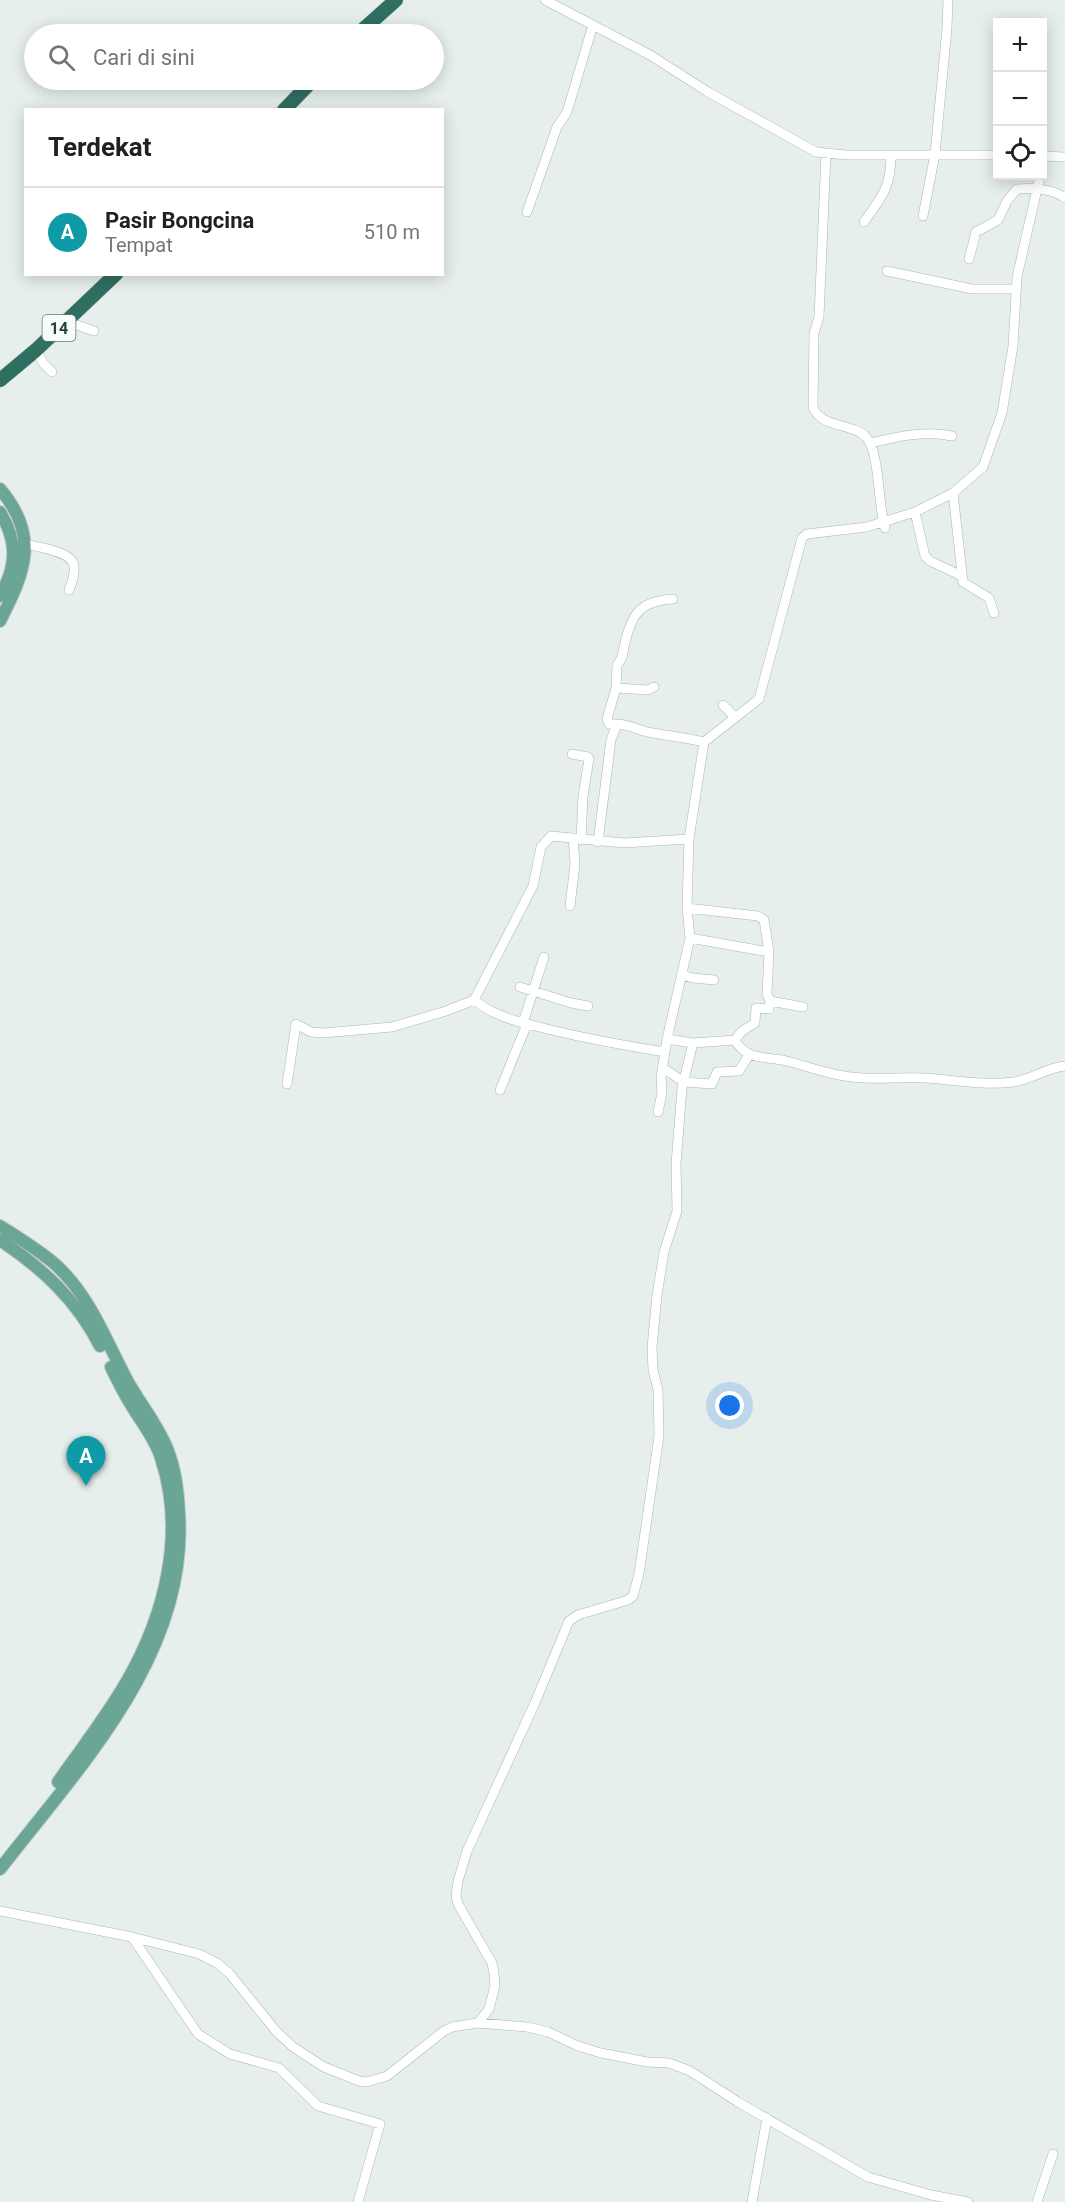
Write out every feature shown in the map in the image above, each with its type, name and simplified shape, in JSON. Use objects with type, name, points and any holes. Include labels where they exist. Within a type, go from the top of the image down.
[{"type":"highway","points":[[369,24],[396,0]]},
{"type":"highway","points":[[286,108],[303,90]]},
{"type":"highway","name":"14","points":[[0,379],[36,350],[114,276]]},
{"type":"main road","points":[[0,489],[23,526],[26,544],[20,578],[0,621]]},
{"type":"main road","points":[[0,512],[14,548],[9,581],[0,596]]},
{"type":"main road","points":[[0,1226],[56,1265],[88,1304],[133,1390],[168,1450],[178,1490],[180,1527],[175,1588],[160,1637],[136,1685],[88,1755],[0,1869]]},
{"type":"main road","points":[[0,1240],[55,1282],[93,1332],[129,1403],[161,1456],[166,1476],[172,1538],[163,1600],[151,1634],[127,1682],[41,1807],[0,1857]]},
{"type":"street","points":[[545,0],[650,55],[708,92],[804,146],[826,154],[993,155]]},
{"type":"street","points":[[923,216],[935,154],[948,0]]},
{"type":"street","points":[[527,212],[557,127],[567,112],[593,26]]},
{"type":"street","points":[[826,154],[819,317],[814,333],[813,406],[818,416],[838,426],[858,430],[870,443],[880,489],[884,526]]},
{"type":"street","points":[[864,222],[885,193],[891,171],[891,155]]},
{"type":"street","points":[[1047,158],[1065,157]]},
{"type":"street","points":[[658,1112],[667,1039],[690,938],[687,908],[689,839],[704,742],[759,699],[802,538],[807,534],[884,526],[953,493],[982,467],[1002,413],[1012,356],[1016,289],[1039,180]]},
{"type":"street","points":[[969,259],[976,232],[998,220],[1007,201],[1017,189],[1037,188],[1065,198]]},
{"type":"street","points":[[886,271],[972,289],[1016,289]]},
{"type":"street","points":[[66,321],[94,331]]},
{"type":"street","points":[[36,350],[43,363],[52,372]]},
{"type":"street","points":[[870,443],[921,434],[952,436]]},
{"type":"street","points":[[953,493],[964,584],[989,598],[994,613]]},
{"type":"street","points":[[915,512],[925,556],[930,561],[963,576]]},
{"type":"street","points":[[26,544],[54,550],[72,561],[74,565],[69,590]]},
{"type":"street","points":[[673,599],[648,603],[635,614],[628,631],[621,661],[617,665],[616,688],[607,719],[609,724],[631,725],[652,733],[680,736],[704,742]]},
{"type":"street","points":[[616,688],[648,690],[654,687]]},
{"type":"street","points":[[723,705],[735,717]]},
{"type":"street","points":[[598,842],[612,740],[617,724]]},
{"type":"street","points":[[570,906],[577,839],[590,759],[572,754]]},
{"type":"street","points":[[287,1084],[296,1024],[311,1032],[323,1033],[392,1027],[474,1000],[533,886],[542,847],[551,836],[624,843],[689,839]]},
{"type":"street","points":[[667,1039],[693,1043],[735,1040],[742,1031],[755,1023],[756,1008],[769,1009],[770,1001],[767,994],[769,952],[762,917],[687,908]]},
{"type":"street","points":[[690,938],[769,952]]},
{"type":"street","points":[[500,1090],[525,1024],[544,957]]},
{"type":"street","points":[[682,975],[714,980]]},
{"type":"street","points":[[520,987],[588,1006]]},
{"type":"street","points":[[474,1000],[486,1010],[525,1024],[665,1052]]},
{"type":"street","points":[[770,1001],[803,1007]]},
{"type":"street","points":[[735,1040],[740,1050],[749,1055],[787,1061],[826,1074],[862,1078],[923,1078],[985,1084],[1030,1079],[1065,1066]]},
{"type":"street","points":[[478,2023],[489,2009],[495,1986],[492,1963],[456,1896],[467,1851],[534,1705],[569,1621],[578,1615],[628,1600],[633,1596],[639,1574],[659,1436],[658,1390],[653,1370],[652,1347],[655,1315],[664,1252],[677,1211],[676,1164],[684,1082],[693,1043]]},
{"type":"street","points":[[663,1068],[684,1082],[712,1084],[717,1072],[739,1071],[749,1055]]},
{"type":"street","points":[[0,1911],[132,1937],[199,1954],[217,1963],[242,1988],[276,2031],[293,2048],[324,2067],[359,2081],[367,2082],[387,2076],[452,2027],[478,2023],[527,2027],[548,2032],[578,2046],[601,2053],[669,2063],[690,2071],[834,2159],[868,2177],[931,2195],[968,2202]]},
{"type":"street","points":[[132,1937],[198,2034],[230,2054],[279,2068],[318,2106],[380,2124],[358,2202]]},
{"type":"street","points":[[752,2202],[767,2118]]},
{"type":"street","points":[[1037,2202],[1053,2154]]},
{"type":"place","name":"Pasir Bongcina","points":[[86,1486]]}]
